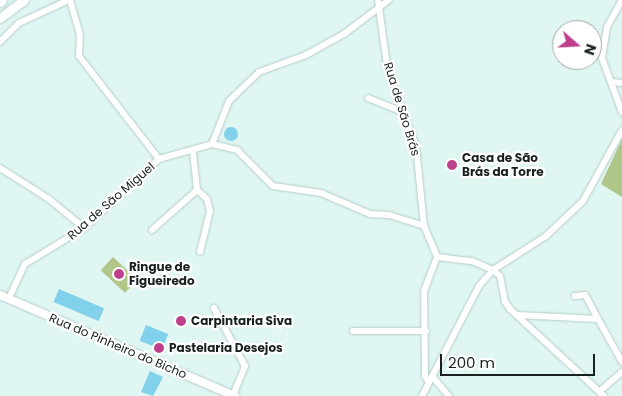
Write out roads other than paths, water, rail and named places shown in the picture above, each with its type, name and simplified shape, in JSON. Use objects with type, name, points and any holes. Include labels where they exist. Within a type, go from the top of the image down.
[{"type":"highway","points":[[0,18],[24,0]]},
{"type":"main road","name":"Rua do Pinheiro do Bicho","points":[[0,295],[234,395]]},
{"type":"street","points":[[0,42],[19,23],[70,0],[80,35],[79,56],[159,159]]},
{"type":"street","name":"Rua de São Brás","points":[[378,0],[387,66],[418,156],[424,226],[437,257]]},
{"type":"street","points":[[389,0],[380,8],[306,55],[259,72],[229,101],[212,144],[237,150],[273,186],[321,193],[370,214],[389,215],[424,226]]},
{"type":"street","points":[[619,1],[619,11],[603,42],[602,58],[622,112]]},
{"type":"street","points":[[611,82],[622,83]]},
{"type":"street","points":[[368,98],[402,112]]},
{"type":"street","points":[[422,396],[479,286],[493,270],[570,216],[593,186],[622,130]]},
{"type":"street","name":"Rua de São Miguel","points":[[9,298],[25,264],[84,228],[159,159],[193,151],[212,144]]},
{"type":"street","points":[[193,151],[197,190],[207,199],[210,211],[200,252]]},
{"type":"street","points":[[0,168],[49,199],[84,228]]},
{"type":"street","points":[[152,230],[197,190]]},
{"type":"street","points":[[449,396],[425,376],[426,330],[424,291],[437,257],[472,261],[493,270],[503,284],[505,302],[602,393],[622,372]]},
{"type":"street","points":[[575,296],[585,295],[622,362]]},
{"type":"street","points":[[214,308],[245,366],[234,395]]},
{"type":"street","points":[[517,315],[598,318]]},
{"type":"street","points":[[353,331],[426,330]]},
{"type":"place","name":"Casa de São Brás da Torre","points":[[452,165]]},
{"type":"place","name":"Ringue de Figueiredo","points":[[119,274]]},
{"type":"place","name":"Carpintaria Siva","points":[[181,321]]},
{"type":"place","name":"Pastelaria Desejos","points":[[159,348]]}]
